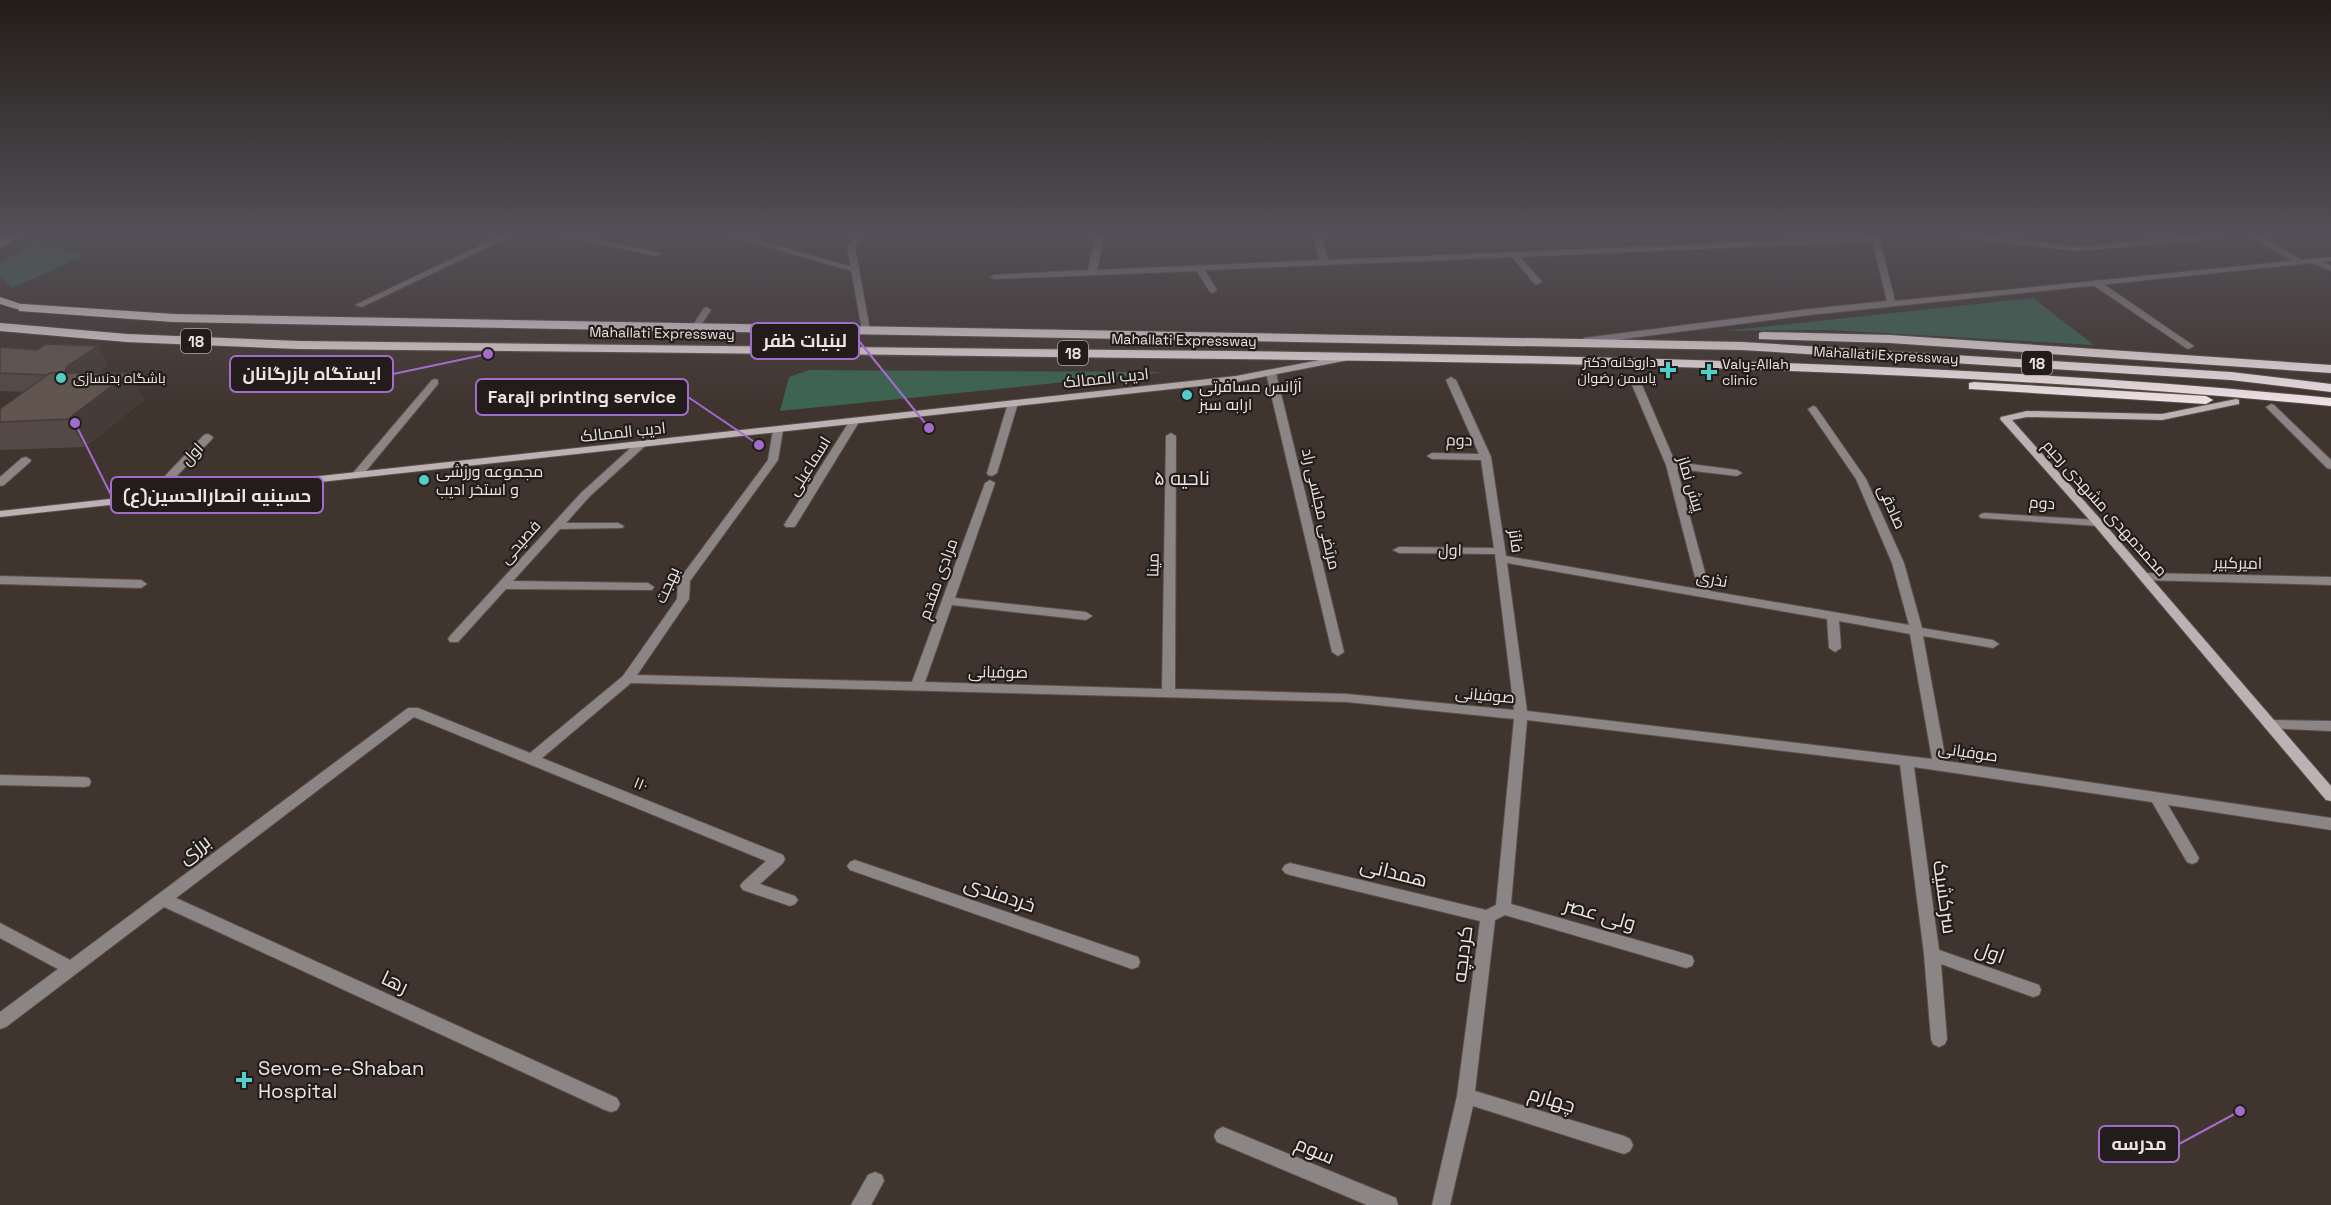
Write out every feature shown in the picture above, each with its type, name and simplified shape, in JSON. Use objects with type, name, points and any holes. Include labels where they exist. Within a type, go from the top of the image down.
[{"type":"highway","name":"Mahallati Expressway","points":[[23,308],[174,318],[1493,342],[1584,341],[1742,346],[2231,376],[2331,387]]},
{"type":"highway","points":[[392,346],[377,339],[379,334],[418,321]]},
{"type":"highway","name":"Mahallati Expressway","points":[[0,327],[127,338],[392,346],[1354,357],[1753,365],[2061,378],[2331,402]]},
{"type":"highway","points":[[1584,341],[1713,334],[1890,339],[2331,369]]},
{"type":"highway","points":[[1753,365],[1798,376],[2235,402],[2331,413]]},
{"type":"main road","points":[[0,300],[23,308]]},
{"type":"main road","points":[[0,305],[23,308]]},
{"type":"main road","name":"ادیب الممالک","points":[[0,514],[1167,387],[1271,373],[1354,357]]},
{"type":"main road","name":"محمدمهدی مشهدی رحیم","points":[[2235,402],[2162,417],[2027,414],[2005,419],[2098,523],[2331,796]]},
{"type":"street","points":[[359,305],[386,292]]},
{"type":"street","points":[[859,292],[866,330]]},
{"type":"street","points":[[1889,292],[1892,304]]},
{"type":"street","points":[[1584,341],[1684,327],[2006,292]]},
{"type":"street","points":[[2110,292],[2189,346]]},
{"type":"street","points":[[695,328],[706,310]]},
{"type":"street","name":"مرتضی مجلسی راد","points":[[1271,373],[1338,652]]},
{"type":"street","name":"فائز","points":[[1451,380],[1486,457],[1521,715]]},
{"type":"street","points":[[357,475],[435,382]]},
{"type":"street","name":"پیش نماز","points":[[1637,385],[1671,465],[1705,595]]},
{"type":"street","name":"مرادی مقدم","points":[[917,687],[991,478],[1013,403]]},
{"type":"street","points":[[2271,407],[2331,466]]},
{"type":"street","name":"صادقی","points":[[1814,409],[1861,479],[1898,563],[1916,630],[1940,765]]},
{"type":"street","name":"اسماعیلی","points":[[790,525],[854,422]]},
{"type":"street","name":"بهجت","points":[[532,759],[628,679],[683,599],[684,581],[773,460],[778,430]]},
{"type":"street","name":"مینا","points":[[1168,694],[1171,436]]},
{"type":"street","name":"اول","points":[[151,497],[208,437]]},
{"type":"street","name":"فصیحی","points":[[454,639],[585,495],[640,445]]},
{"type":"street","name":"دوم","points":[[1432,456],[1486,457]]},
{"type":"street","points":[[0,483],[26,460]]},
{"type":"street","points":[[1671,465],[1737,473]]},
{"type":"street","name":"دوم","points":[[1985,516],[2098,523]]},
{"type":"street","points":[[557,526],[618,526]]},
{"type":"street","name":"اول","points":[[1399,550],[1501,555]]},
{"type":"street","name":"نذری","points":[[1501,555],[1705,595],[1916,630]]},
{"type":"street","name":"امیرکبیر","points":[[2145,578],[2331,581]]},
{"type":"street","points":[[0,580],[141,585]]},
{"type":"street","points":[[503,585],[648,587]]},
{"type":"street","points":[[947,601],[1086,616]]},
{"type":"street","points":[[1833,616],[1835,648]]},
{"type":"street","points":[[1916,630],[1993,644]]},
{"type":"street","name":"صوفیانی","points":[[628,679],[1347,698],[1521,715],[1940,765],[2331,824]]},
{"type":"street","name":"۱۱۰","points":[[413,711],[778,859],[748,886],[790,900]]},
{"type":"street","name":"برزی","points":[[0,1022],[413,711]]},
{"type":"street","points":[[1503,908],[1521,715]]},
{"type":"street","points":[[2270,725],[2331,726]]},
{"type":"street","name":"سرکشیک","points":[[1906,761],[1932,954],[1938,1039]]},
{"type":"street","points":[[0,780],[84,782]]},
{"type":"street","points":[[2157,798],[2192,858]]},
{"type":"street","name":"خردمندی","points":[[855,866],[1132,962]]},
{"type":"street","name":"همدانی","points":[[1290,869],[1488,917]]},
{"type":"street","name":"رها","points":[[162,899],[611,1104]]},
{"type":"street","name":"کردبچه","points":[[1441,1205],[1466,1096],[1488,917],[1503,908]]},
{"type":"street","name":"ولی عصر","points":[[1503,908],[1686,961]]},
{"type":"street","points":[[0,930],[71,968]]},
{"type":"street","name":"اول","points":[[1932,954],[2033,990]]},
{"type":"street","name":"چهارم","points":[[1466,1096],[1624,1145]]},
{"type":"street","name":"سوم","points":[[1223,1136],[1389,1205]]},
{"type":"street","points":[[860,1205],[875,1181]]},
{"type":"green space","points":[[2033,298],[2094,345],[1829,330],[1727,331]]},
{"type":"green space","points":[[809,370],[1165,372],[780,411],[789,377]]},
{"type":"building","points":[[46,344],[98,346],[66,367],[65,373],[47,375],[0,373],[0,347],[37,350]]},
{"type":"building","points":[[50,373],[129,373],[68,419],[0,422],[0,409]]},
{"type":"place","name":"ایستگاه بازرگانان","points":[[488,354]]},
{"type":"place","name":"داروخانه دکتر یاسمن رضوان","points":[[1668,370]]},
{"type":"place","name":"Valy-Allah clinic","points":[[1709,372]]},
{"type":"place","name":"باشگاه بدنسازی","points":[[61,378]]},
{"type":"place","name":"آژانس مسافرتی ارابه سبز","points":[[1187,395]]},
{"type":"place","name":"حسینیه انصارالحسین(ع)","points":[[75,423]]},
{"type":"place","name":"لبنیات ظفر","points":[[929,428]]},
{"type":"place","name":"Faraji printing service","points":[[759,445]]},
{"type":"place","name":"مجموعه ورزشی و استخر ادیب","points":[[424,480]]},
{"type":"place","name":"Sevom-e-Shaban Hospital","points":[[244,1080]]},
{"type":"place","name":"مدرسه","points":[[2240,1111]]},
{"type":"district","name":"ناحیه ۵","points":[[1182,478]]}]
